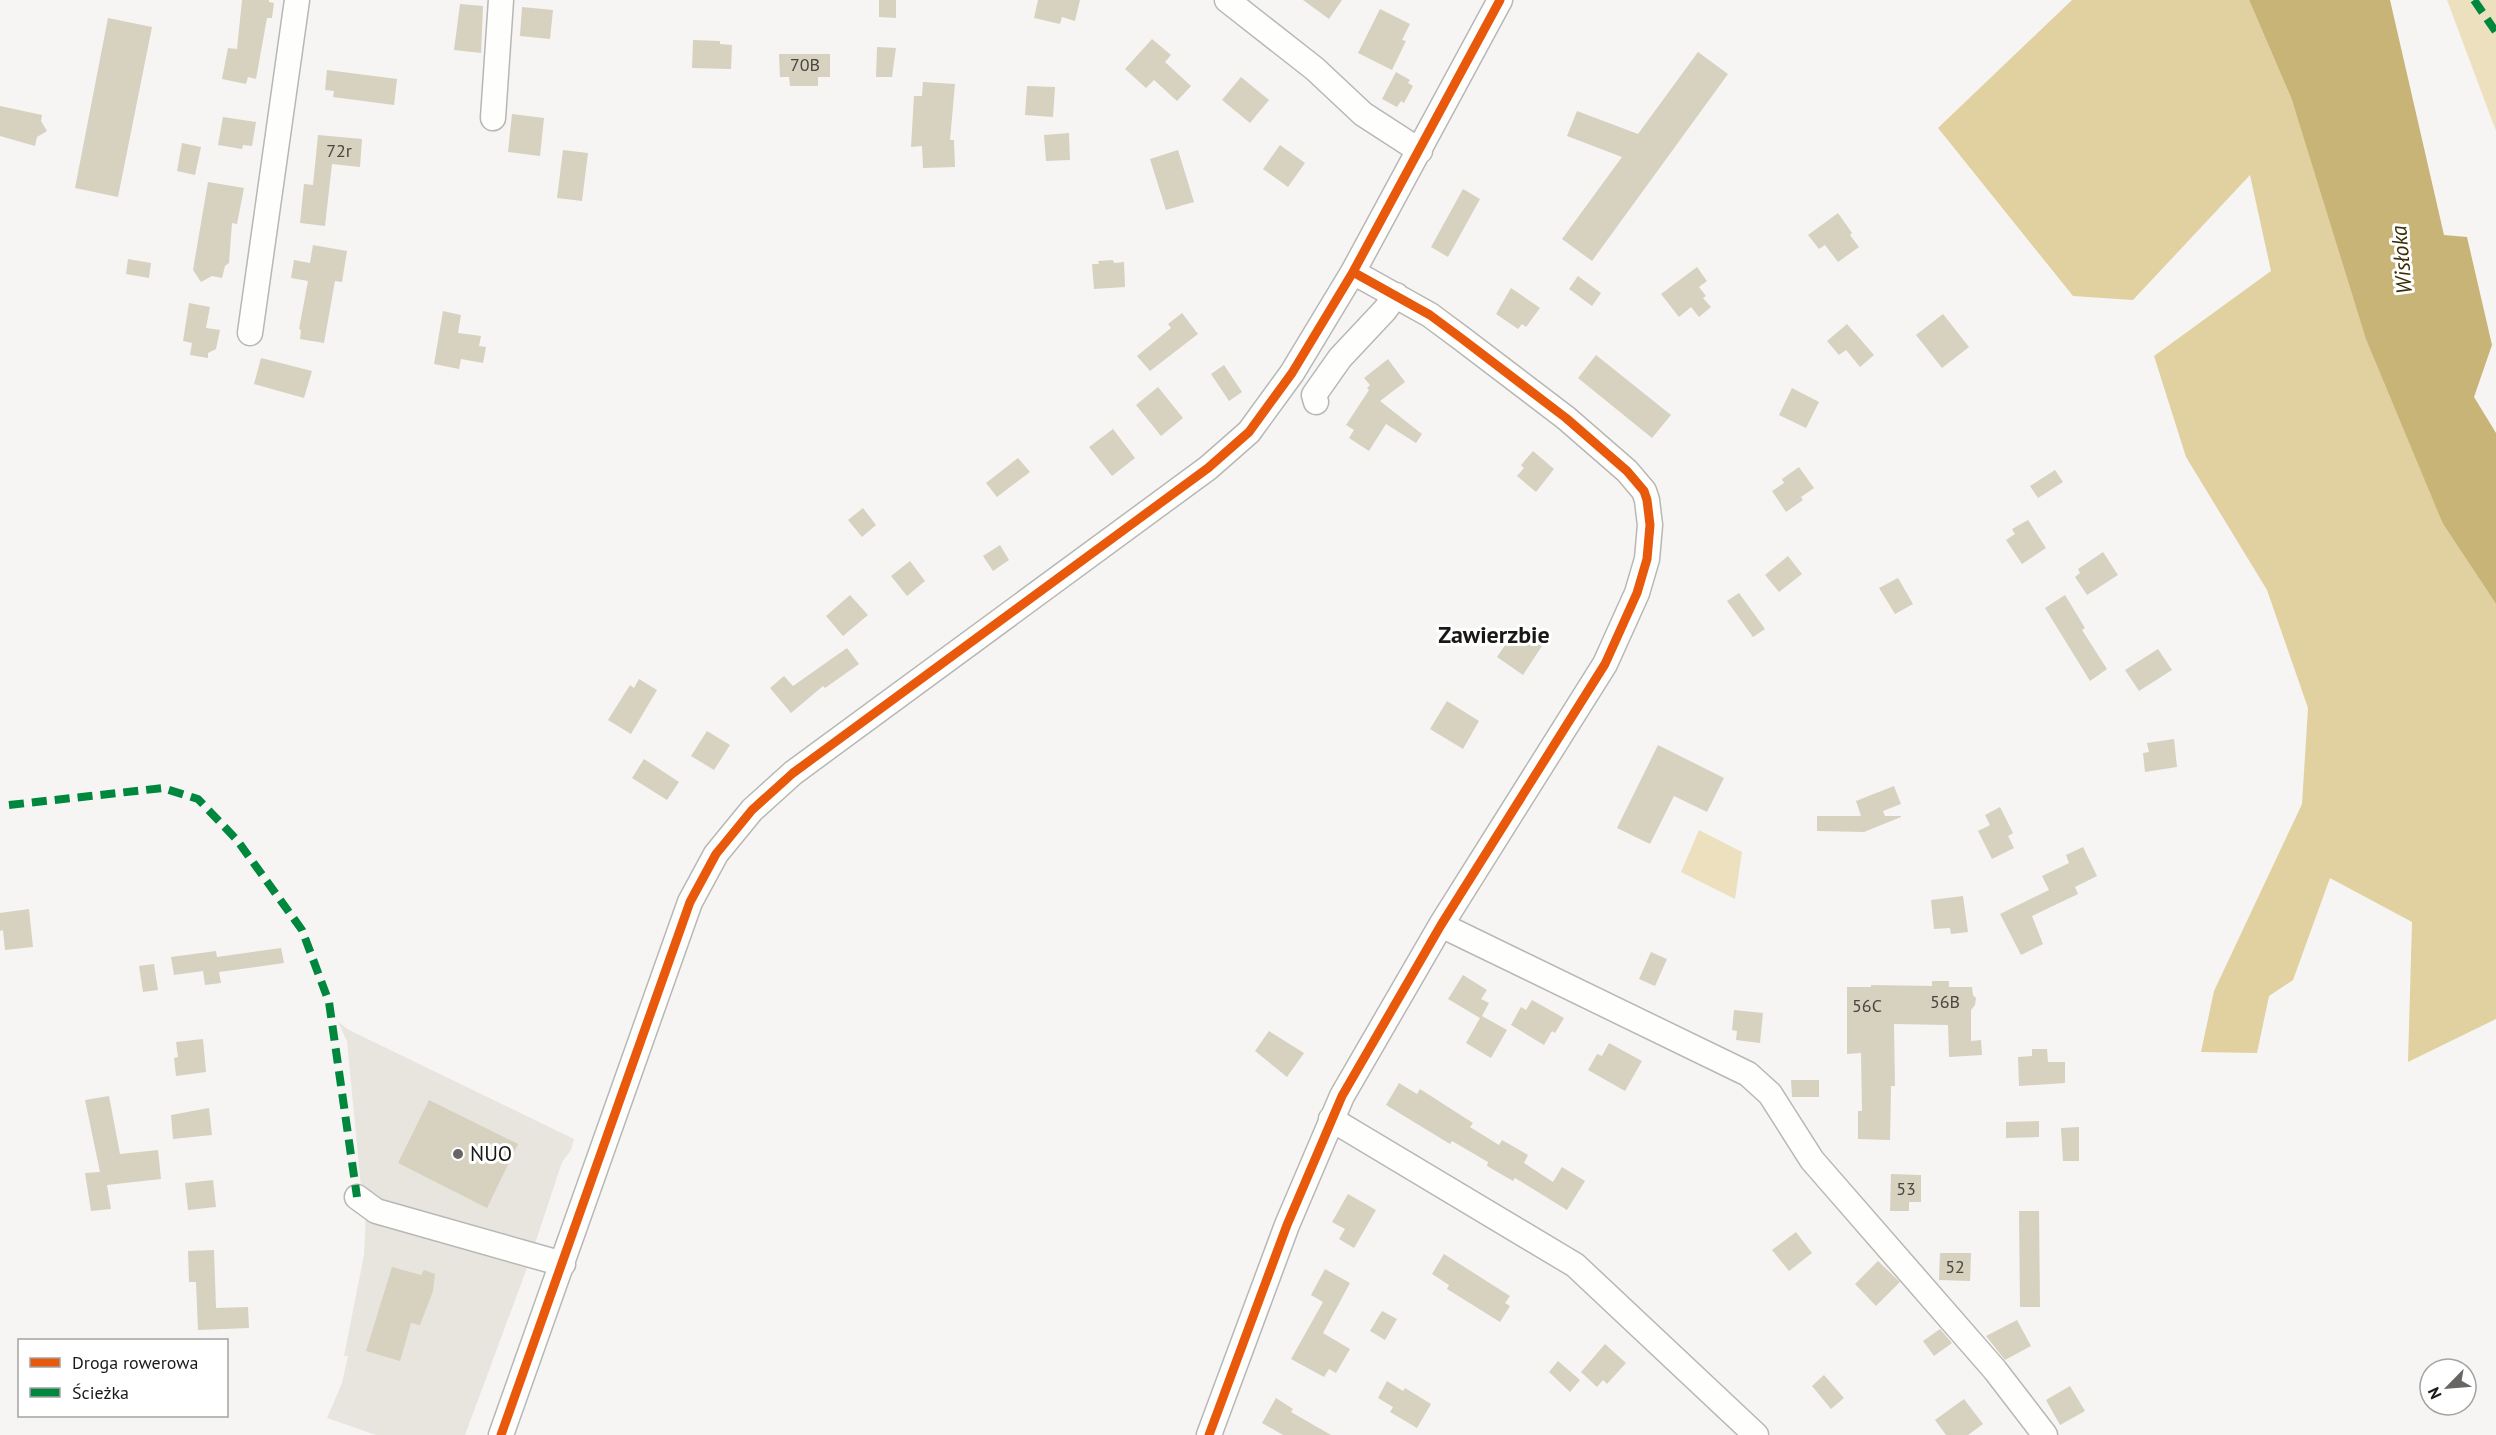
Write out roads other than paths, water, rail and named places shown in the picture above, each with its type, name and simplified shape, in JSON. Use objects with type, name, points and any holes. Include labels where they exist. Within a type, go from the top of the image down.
[{"type":"street","points":[[250,333],[297,0]]},
{"type":"street","points":[[494,118],[501,0]]},
{"type":"street","points":[[1227,0],[1315,69],[1363,114],[1420,151]]},
{"type":"street","points":[[501,1435],[690,902],[716,854],[752,810],[792,773],[1208,468],[1249,432],[1292,373],[1353,272],[1500,0]]},
{"type":"street","points":[[1209,1435],[1287,1225],[1330,1119],[1441,925],[1605,664],[1637,594],[1647,559],[1650,525],[1644,491],[1627,471],[1566,418],[1470,344],[1430,315],[1353,272]]},
{"type":"street","points":[[1316,402],[1314,395],[1340,358],[1396,295]]},
{"type":"street","points":[[1441,925],[1748,1074],[1770,1094],[1812,1160],[1995,1370],[2045,1435]]},
{"type":"street","points":[[1330,1119],[1575,1265],[1756,1435]]},
{"type":"street","points":[[357,1197],[376,1211],[563,1264]]},
{"type":"water","name":"Wisłoka","points":[[2249,0],[2390,0],[2444,235],[2467,237],[2492,345],[2474,397],[2496,433],[2496,604],[2443,524],[2366,339],[2292,100]]},
{"type":"place","name":"NUO","points":[[458,1154]]},
{"type":"district","name":"Zawierzbie","points":[[1494,635]]}]
